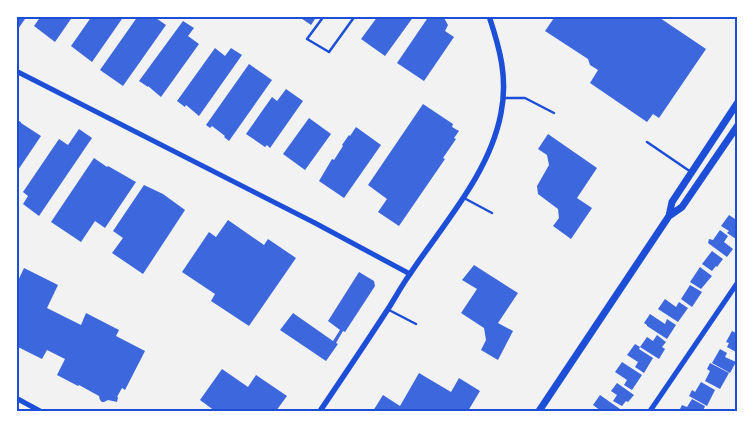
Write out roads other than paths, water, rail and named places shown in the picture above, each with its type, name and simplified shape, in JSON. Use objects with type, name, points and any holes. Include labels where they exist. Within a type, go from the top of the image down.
[{"type":"main road","points":[[539,411],[669,216],[672,202],[738,102]]},
{"type":"main road","points":[[669,216],[682,207],[738,125]]},
{"type":"street","points":[[320,411],[463,197],[490,151],[502,112],[503,98],[502,63],[489,16]]},
{"type":"street","points":[[16,71],[315,223],[410,274]]},
{"type":"street","points":[[650,411],[738,282]]},
{"type":"street","points":[[16,398],[40,411]]},
{"type":"lane","points":[[324,16],[308,39],[329,52],[355,16]]},
{"type":"lane","points":[[503,98],[525,98],[554,113]]},
{"type":"lane","points":[[647,142],[692,172]]},
{"type":"lane","points":[[463,197],[492,213]]},
{"type":"lane","points":[[388,309],[416,324]]}]
